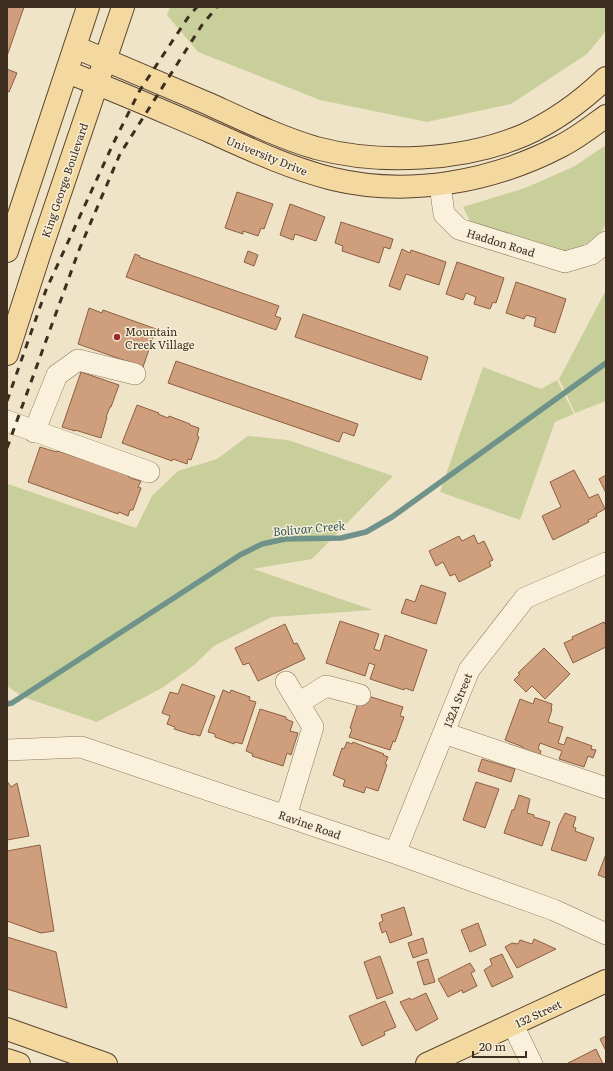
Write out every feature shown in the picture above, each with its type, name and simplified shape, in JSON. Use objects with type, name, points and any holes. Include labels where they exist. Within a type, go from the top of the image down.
[{"type":"main road","points":[[7,251],[88,7]]},
{"type":"main road","name":"King George Boulevard","points":[[7,354],[96,83],[123,7]]},
{"type":"main road","name":"University Drive","points":[[75,47],[286,138],[316,148],[349,155],[371,157],[448,155],[485,148],[524,134],[563,114],[592,92],[606,78]]},
{"type":"main road","name":"University Drive","points":[[67,72],[132,97],[278,162],[333,179],[361,184],[396,186],[440,185],[492,174],[533,159],[561,146],[606,116]]},
{"type":"main road","name":"132 Street","points":[[427,1064],[606,981]]},
{"type":"main road","points":[[7,1029],[106,1064]]},
{"type":"main road","points":[[7,1060],[19,1064]]},
{"type":"street","name":"Haddon Road","points":[[440,185],[444,214],[459,229],[565,262],[599,248]]},
{"type":"street","points":[[34,432],[57,375],[78,360],[135,374]]},
{"type":"street","points":[[7,421],[34,432],[149,472]]},
{"type":"street","name":"132A Street","points":[[395,853],[469,670],[525,598],[606,562]]},
{"type":"street","points":[[284,815],[290,803],[313,727],[286,682]]},
{"type":"street","points":[[299,703],[326,686],[360,696]]},
{"type":"street","points":[[444,733],[606,788]]},
{"type":"street","name":"Ravine Road","points":[[7,750],[81,746],[395,853],[554,910],[606,934]]},
{"type":"street","points":[[513,1025],[532,1064]]},
{"type":"green space","points":[[170,7],[606,7],[606,31],[587,54],[511,104],[427,122],[320,100],[198,52],[167,15]]},
{"type":"green space","points":[[606,145],[606,224],[596,243],[564,254],[471,223],[463,207],[525,188],[575,166]]},
{"type":"green space","points":[[606,290],[606,401],[575,413],[559,379]]},
{"type":"green space","points":[[483,367],[541,389],[557,380],[574,414],[555,422],[520,520],[440,492]]},
{"type":"green space","points":[[248,436],[288,440],[393,476],[312,559],[253,569],[373,610],[272,617],[214,646],[193,666],[162,688],[97,722],[23,697],[7,686],[8,484],[136,528],[152,496],[178,471],[217,459]]},
{"type":"building","points":[[7,7],[24,7],[7,56]]},
{"type":"building","points":[[7,69],[17,73],[9,92],[7,91]]},
{"type":"building","points":[[237,192],[273,204],[264,229],[261,228],[258,236],[243,231],[243,234],[225,228]]},
{"type":"building","points":[[290,204],[325,217],[316,241],[295,234],[293,240],[280,235]]},
{"type":"building","points":[[341,222],[393,239],[390,249],[384,247],[379,263],[342,251],[343,246],[335,243]]},
{"type":"building","points":[[402,249],[410,253],[411,250],[446,262],[439,285],[406,274],[400,290],[389,286]]},
{"type":"building","points":[[248,251],[258,255],[254,266],[244,262]]},
{"type":"building","points":[[135,254],[140,256],[139,257],[279,306],[275,316],[281,318],[276,330],[126,277]]},
{"type":"building","points":[[457,262],[504,278],[496,303],[493,302],[490,309],[474,304],[476,297],[466,293],[463,300],[446,294]]},
{"type":"building","points":[[516,282],[566,299],[555,333],[534,326],[536,318],[526,315],[524,319],[506,313]]},
{"type":"building","name":"Mountain Creek Village","points":[[89,308],[102,313],[103,310],[156,329],[143,367],[78,344]]},
{"type":"building","points":[[303,314],[428,357],[421,380],[295,337]]},
{"type":"building","points":[[176,361],[358,424],[354,436],[343,432],[339,442],[168,383]]},
{"type":"building","points":[[81,372],[119,385],[106,417],[101,438],[62,427]]},
{"type":"building","points":[[137,405],[168,418],[169,416],[199,428],[197,436],[199,437],[191,460],[188,459],[187,464],[173,459],[172,461],[122,443]]},
{"type":"building","points":[[40,447],[58,451],[127,474],[130,478],[141,481],[138,487],[141,488],[133,510],[130,510],[128,516],[119,512],[118,514],[28,482]]},
{"type":"building","points":[[574,470],[589,498],[598,494],[605,509],[596,514],[597,516],[588,520],[589,522],[553,540],[542,516],[561,507],[550,482]]},
{"type":"building","points":[[606,475],[606,493],[599,479]]},
{"type":"building","points":[[474,535],[478,544],[484,541],[493,560],[489,562],[491,566],[459,582],[455,574],[450,576],[443,562],[436,566],[429,551],[459,536],[462,541]]},
{"type":"building","points":[[421,585],[446,593],[436,624],[401,613],[406,599],[415,602]]},
{"type":"building","points":[[340,621],[379,634],[374,649],[380,651],[385,635],[427,650],[413,691],[405,688],[404,690],[370,679],[375,665],[369,663],[365,676],[326,663]]},
{"type":"building","points":[[604,622],[606,626],[606,647],[573,663],[564,643],[573,639],[572,637]]},
{"type":"building","points":[[285,624],[294,644],[297,643],[305,659],[258,681],[249,663],[243,665],[235,648]]},
{"type":"building","points":[[544,648],[570,674],[545,699],[532,686],[526,692],[514,680],[520,674],[518,673]]},
{"type":"building","points":[[182,684],[215,696],[200,736],[174,729],[175,727],[167,724],[170,716],[162,713],[170,692],[178,694]]},
{"type":"building","points":[[223,690],[230,693],[231,690],[250,697],[249,700],[256,702],[242,744],[235,742],[234,744],[215,737],[215,734],[208,732]]},
{"type":"building","points":[[365,695],[403,707],[400,716],[404,717],[395,742],[393,741],[390,750],[349,737],[352,729],[350,728],[359,700]]},
{"type":"building","points":[[535,698],[552,704],[548,722],[563,727],[558,743],[564,745],[567,737],[592,746],[591,749],[596,750],[593,758],[588,756],[584,767],[559,759],[562,751],[540,743],[538,749],[541,751],[539,757],[521,751],[523,747],[505,740],[520,699],[533,704]]},
{"type":"building","points":[[260,709],[286,717],[286,719],[293,722],[290,731],[298,733],[291,755],[287,753],[283,766],[252,756],[253,754],[246,751]]},
{"type":"building","points":[[347,742],[352,744],[353,742],[388,757],[385,764],[387,765],[378,791],[366,787],[364,793],[343,786],[345,780],[333,775],[342,748],[344,749]]},
{"type":"building","points":[[482,759],[515,769],[511,782],[478,771]]},
{"type":"building","points":[[7,781],[11,787],[17,783],[29,836],[7,840]]},
{"type":"building","points":[[476,782],[499,789],[485,828],[463,820]]},
{"type":"building","points":[[519,795],[530,799],[527,813],[550,822],[542,846],[504,833]]},
{"type":"building","points":[[565,813],[576,817],[573,827],[576,828],[575,831],[594,838],[586,861],[551,850],[559,825]]},
{"type":"building","points":[[40,845],[54,931],[41,933],[7,921],[7,851]]},
{"type":"building","points":[[606,854],[606,878],[598,875]]},
{"type":"building","points":[[404,907],[412,935],[390,943],[386,931],[382,933],[379,923],[383,921],[381,915]]},
{"type":"building","points":[[478,923],[486,945],[470,952],[461,930]]},
{"type":"building","points":[[7,937],[56,952],[67,1008],[7,989]]},
{"type":"building","points":[[423,938],[427,953],[413,958],[408,943]]},
{"type":"building","points":[[534,939],[556,949],[517,968],[505,947],[512,943],[518,944],[520,940],[532,944]]},
{"type":"building","points":[[502,954],[513,977],[492,987],[484,970],[492,965],[490,959]]},
{"type":"building","points":[[380,956],[393,993],[377,999],[364,962]]},
{"type":"building","points":[[428,959],[435,982],[424,985],[417,962]]},
{"type":"building","points":[[470,963],[475,971],[471,973],[477,986],[463,993],[462,990],[448,997],[438,979]]},
{"type":"building","points":[[426,993],[438,1019],[416,1031],[400,1002],[410,998],[411,1000]]},
{"type":"building","points":[[385,1001],[396,1027],[384,1032],[385,1035],[362,1046],[349,1016]]},
{"type":"building","points":[[606,1036],[606,1051],[600,1039]]},
{"type":"building","points":[[596,1049],[603,1064],[568,1064],[568,1063]]},
{"type":"waterway","name":"Bolivar Creek","points":[[7,704],[12,703],[240,555],[262,544],[285,539],[341,538],[366,532],[392,517],[606,363]]},
{"type":"railway","points":[[7,401],[46,290],[113,144],[140,90],[189,16],[197,7]]},
{"type":"railway","points":[[7,448],[79,250],[120,154],[202,25],[217,7]]},
{"type":"place","name":"Mountain Creek Village","points":[[117,337]]}]
